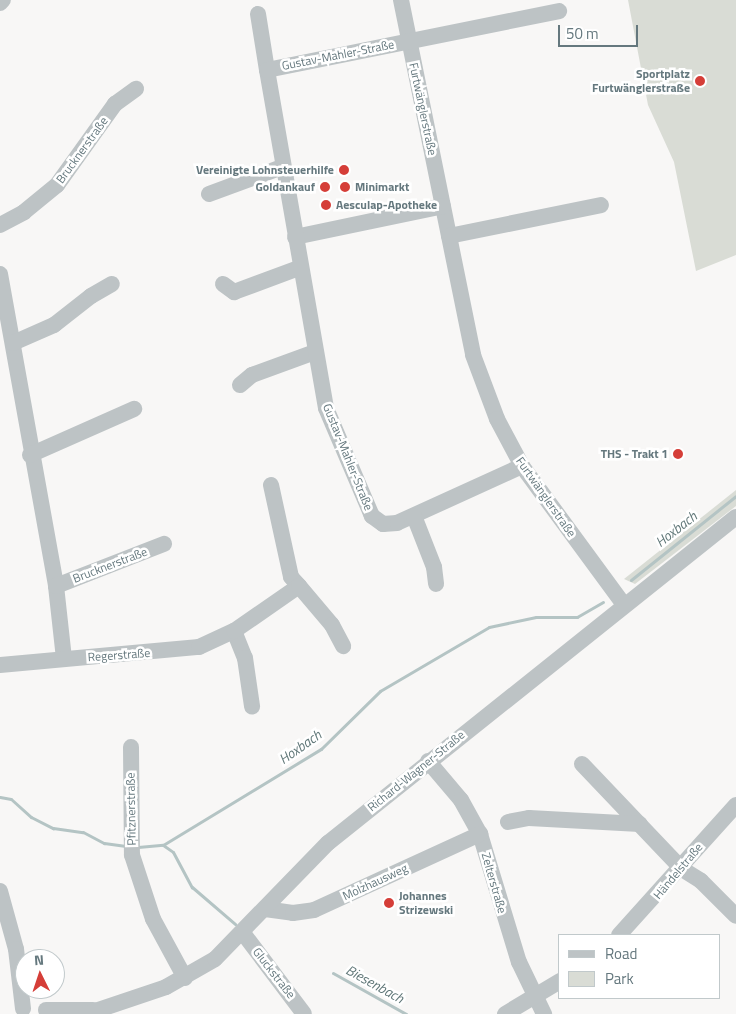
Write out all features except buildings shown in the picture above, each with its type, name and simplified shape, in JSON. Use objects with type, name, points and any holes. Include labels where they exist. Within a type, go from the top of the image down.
[{"type":"street","points":[[0,3],[3,0]]},
{"type":"street","name":"Furtwänglerstraße","points":[[401,0],[473,355],[497,419],[522,466],[624,605]]},
{"type":"street","points":[[409,41],[559,11]]},
{"type":"street","name":"Gustav-Mahler-Straße","points":[[258,14],[282,167],[326,408],[372,516],[382,524],[414,516],[522,466]]},
{"type":"street","name":"Gustav-Mahler-Straße","points":[[267,70],[409,41]]},
{"type":"street","name":"Brucknerstraße","points":[[0,225],[24,212],[57,185],[115,104],[136,89]]},
{"type":"street","points":[[209,194],[282,167]]},
{"type":"street","points":[[449,236],[602,205]]},
{"type":"street","points":[[295,237],[443,206]]},
{"type":"street","points":[[223,284],[234,292],[300,268]]},
{"type":"street","name":"Brucknerstraße","points":[[0,274],[13,343],[30,455],[56,586],[64,659]]},
{"type":"street","points":[[13,343],[54,325],[91,296],[112,284]]},
{"type":"street","points":[[240,385],[252,375],[315,352]]},
{"type":"street","points":[[30,455],[134,409]]},
{"type":"street","points":[[272,485],[291,577],[332,625],[343,646]]},
{"type":"street","points":[[414,516],[434,567],[436,584]]},
{"type":"street","name":"Richard-Wagner-Straße","points":[[30,1011],[89,1012],[146,996],[185,978],[215,959],[243,933],[328,843],[428,761],[736,517]]},
{"type":"street","name":"Brucknerstraße","points":[[56,586],[164,544]]},
{"type":"street","name":"Regerstraße","points":[[0,665],[181,650],[234,632],[299,586]]},
{"type":"street","points":[[234,632],[245,658],[252,706]]},
{"type":"street","name":"Pfitznerstraße","points":[[131,748],[130,837],[132,855],[153,919],[185,978]]},
{"type":"street","name":"Zelterstraße","points":[[428,761],[461,800],[480,834],[500,907],[544,1014]]},
{"type":"street","points":[[582,764],[682,869],[701,881],[736,916]]},
{"type":"street","name":"Händelstraße","points":[[620,934],[682,869],[736,805]]},
{"type":"street","points":[[508,822],[529,818],[640,824]]},
{"type":"street","name":"Molzhausweg","points":[[265,909],[293,913],[314,910],[480,834]]},
{"type":"street","points":[[0,891],[16,949]]},
{"type":"street","name":"Gluckstraße","points":[[243,933],[304,1014]]},
{"type":"street","points":[[505,1014],[536,998],[558,982]]},
{"type":"green space","name":"Sportplatz Furtwänglerstraße","points":[[628,0],[736,0],[736,255],[696,271],[674,162],[648,105]]},
{"type":"green space","points":[[736,490],[736,506],[635,584],[624,579]]},
{"type":"waterway","name":"Hoxbach","points":[[631,580],[736,496]]},
{"type":"waterway","name":"Hoxbach","points":[[138,847],[163,845],[321,749],[380,691],[489,627],[536,617],[577,617],[603,602]]},
{"type":"waterway","name":"Hoxbach","points":[[0,797],[11,799],[31,817],[53,828],[83,832],[104,843],[126,846]]},
{"type":"waterway","name":"Biesenbach","points":[[163,845],[173,852],[192,887],[235,924]]},
{"type":"waterway","name":"Biesenbach","points":[[333,973],[406,1014]]},
{"type":"place","name":"Sportplatz Furtwänglerstraße","points":[[700,81]]},
{"type":"place","name":"Vereinigte Lohnsteuerhilfe","points":[[344,170]]},
{"type":"place","name":"Goldankauf","points":[[325,187]]},
{"type":"place","name":"Minimarkt","points":[[345,187]]},
{"type":"place","name":"Aesculap-Apotheke","points":[[326,205]]},
{"type":"place","name":"THS - Trakt 1","points":[[678,454]]},
{"type":"place","name":"Johannes Strizewski","points":[[389,903]]}]
